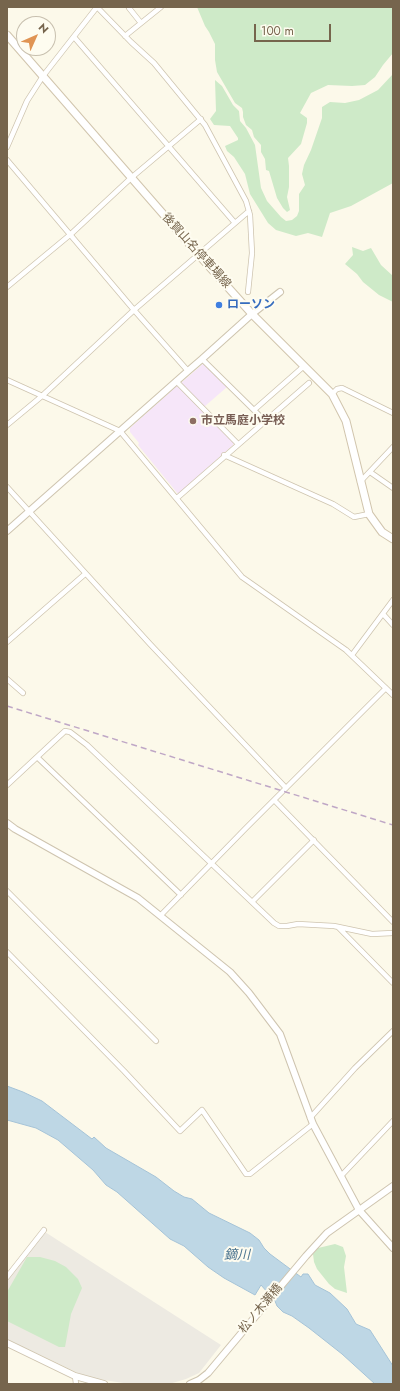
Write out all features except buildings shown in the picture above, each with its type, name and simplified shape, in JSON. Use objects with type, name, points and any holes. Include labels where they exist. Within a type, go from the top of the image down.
[{"type":"main road","name":"後賀山名停車場線","points":[[7,35],[252,314],[332,394],[346,421],[369,514],[382,532],[393,539]]},
{"type":"street","points":[[7,147],[27,101],[43,76],[97,7],[154,63],[205,125],[246,201],[249,211],[252,253],[248,292]]},
{"type":"street","points":[[125,36],[161,7]]},
{"type":"street","points":[[129,8],[142,23]]},
{"type":"street","points":[[74,37],[235,223]]},
{"type":"street","points":[[7,286],[71,234],[131,178],[200,119]]},
{"type":"street","points":[[7,160],[134,310],[188,371]]},
{"type":"street","points":[[7,425],[42,396],[134,310],[249,211]]},
{"type":"street","points":[[7,530],[30,512],[252,314],[280,292]]},
{"type":"street","points":[[202,359],[265,421]]},
{"type":"street","points":[[254,410],[304,366]]},
{"type":"street","points":[[7,380],[120,431],[242,577],[352,655],[393,695]]},
{"type":"street","points":[[176,381],[238,444]]},
{"type":"street","points":[[177,498],[224,455],[309,383]]},
{"type":"street","points":[[332,394],[337,389],[342,388],[393,413]]},
{"type":"street","points":[[360,482],[393,447]]},
{"type":"street","points":[[224,455],[333,504],[354,517],[369,514]]},
{"type":"street","points":[[370,472],[393,488]]},
{"type":"street","points":[[7,487],[85,574],[286,788]]},
{"type":"street","points":[[7,642],[85,574]]},
{"type":"street","points":[[352,655],[393,600]]},
{"type":"street","points":[[382,614],[393,625]]},
{"type":"street","points":[[7,679],[22,693]]},
{"type":"street","points":[[160,916],[386,688]]},
{"type":"street","points":[[7,785],[65,731],[70,732],[87,745],[274,923],[279,926],[298,924],[338,927],[372,934],[393,933]]},
{"type":"street","points":[[37,757],[181,895]]},
{"type":"street","points":[[275,800],[393,922]]},
{"type":"street","points":[[7,823],[15,829],[123,888],[138,898],[230,972],[249,993],[284,1041],[310,1118],[340,1176],[359,1210],[393,1248]]},
{"type":"street","points":[[252,902],[314,840]]},
{"type":"street","points":[[7,891],[156,1041]]},
{"type":"street","points":[[338,927],[393,983]]},
{"type":"street","points":[[7,952],[124,1071],[180,1131],[202,1110],[246,1174],[250,1174],[313,1124]]},
{"type":"street","points":[[310,1118],[355,1068],[393,1031]]},
{"type":"street","points":[[340,1176],[393,1121]]},
{"type":"street","name":"松ノ木瀬橋","points":[[190,1384],[199,1380],[216,1363],[327,1233],[393,1186]]},
{"type":"street","points":[[7,1277],[44,1230]]},
{"type":"street","points":[[7,1343],[75,1376],[104,1384]]},
{"type":"street","points":[[75,1376],[76,1384]]},
{"type":"shaded area","points":[[204,363],[227,387],[204,407],[181,383]]},
{"type":"shaded area","points":[[178,385],[234,442],[233,445],[178,494],[138,445],[139,443],[130,432],[130,428]]},
{"type":"shaded area","points":[[45,1232],[221,1345],[199,1373],[186,1379],[169,1384],[130,1384],[91,1378],[7,1339],[7,1280]]},
{"type":"green space","points":[[197,7],[393,7],[393,53],[375,77],[365,85],[328,85],[311,93],[300,113],[307,118],[307,123],[301,144],[288,158],[289,187],[287,197],[290,210],[287,212],[277,198],[269,171],[266,170],[265,159],[261,152],[261,145],[254,137],[252,130],[246,125],[242,108],[235,103],[217,72],[215,44]]},
{"type":"green space","points":[[393,74],[393,183],[351,206],[330,213],[322,237],[308,233],[296,236],[276,230],[268,223],[250,194],[245,174],[234,157],[227,151],[225,146],[238,140],[238,138],[230,126],[214,125],[210,119],[216,111],[215,80],[222,86],[233,105],[239,111],[240,121],[246,128],[255,145],[261,188],[267,201],[286,221],[292,220],[297,216],[299,211],[299,194],[305,185],[302,174],[322,118],[322,107],[330,102],[345,103],[359,100],[378,90]]},
{"type":"green space","points":[[352,247],[363,251],[371,248],[381,265],[393,276],[393,302],[379,295],[345,264],[353,255]]},
{"type":"green space","points":[[335,1244],[343,1247],[346,1256],[344,1267],[347,1293],[335,1289],[329,1284],[317,1269],[314,1262],[313,1254],[318,1248]]},
{"type":"green space","points":[[27,1257],[40,1257],[55,1261],[66,1267],[78,1279],[82,1288],[71,1314],[65,1347],[59,1347],[7,1321],[7,1292]]},
{"type":"water","name":"鏑川","points":[[7,1086],[42,1101],[92,1139],[94,1137],[106,1148],[156,1177],[184,1197],[192,1199],[209,1213],[250,1233],[259,1240],[270,1254],[301,1277],[303,1274],[308,1274],[315,1285],[330,1293],[347,1309],[356,1324],[370,1330],[393,1366],[393,1384],[375,1384],[342,1354],[309,1328],[292,1316],[283,1312],[261,1285],[255,1295],[224,1278],[208,1267],[184,1246],[170,1239],[117,1192],[106,1185],[93,1170],[58,1140],[36,1128],[7,1120]]},
{"type":"railway","points":[[7,706],[393,825]]},
{"type":"place","name":"ローソン","points":[[219,305]]},
{"type":"place","name":"市立馬庭小学校","points":[[193,421]]}]
